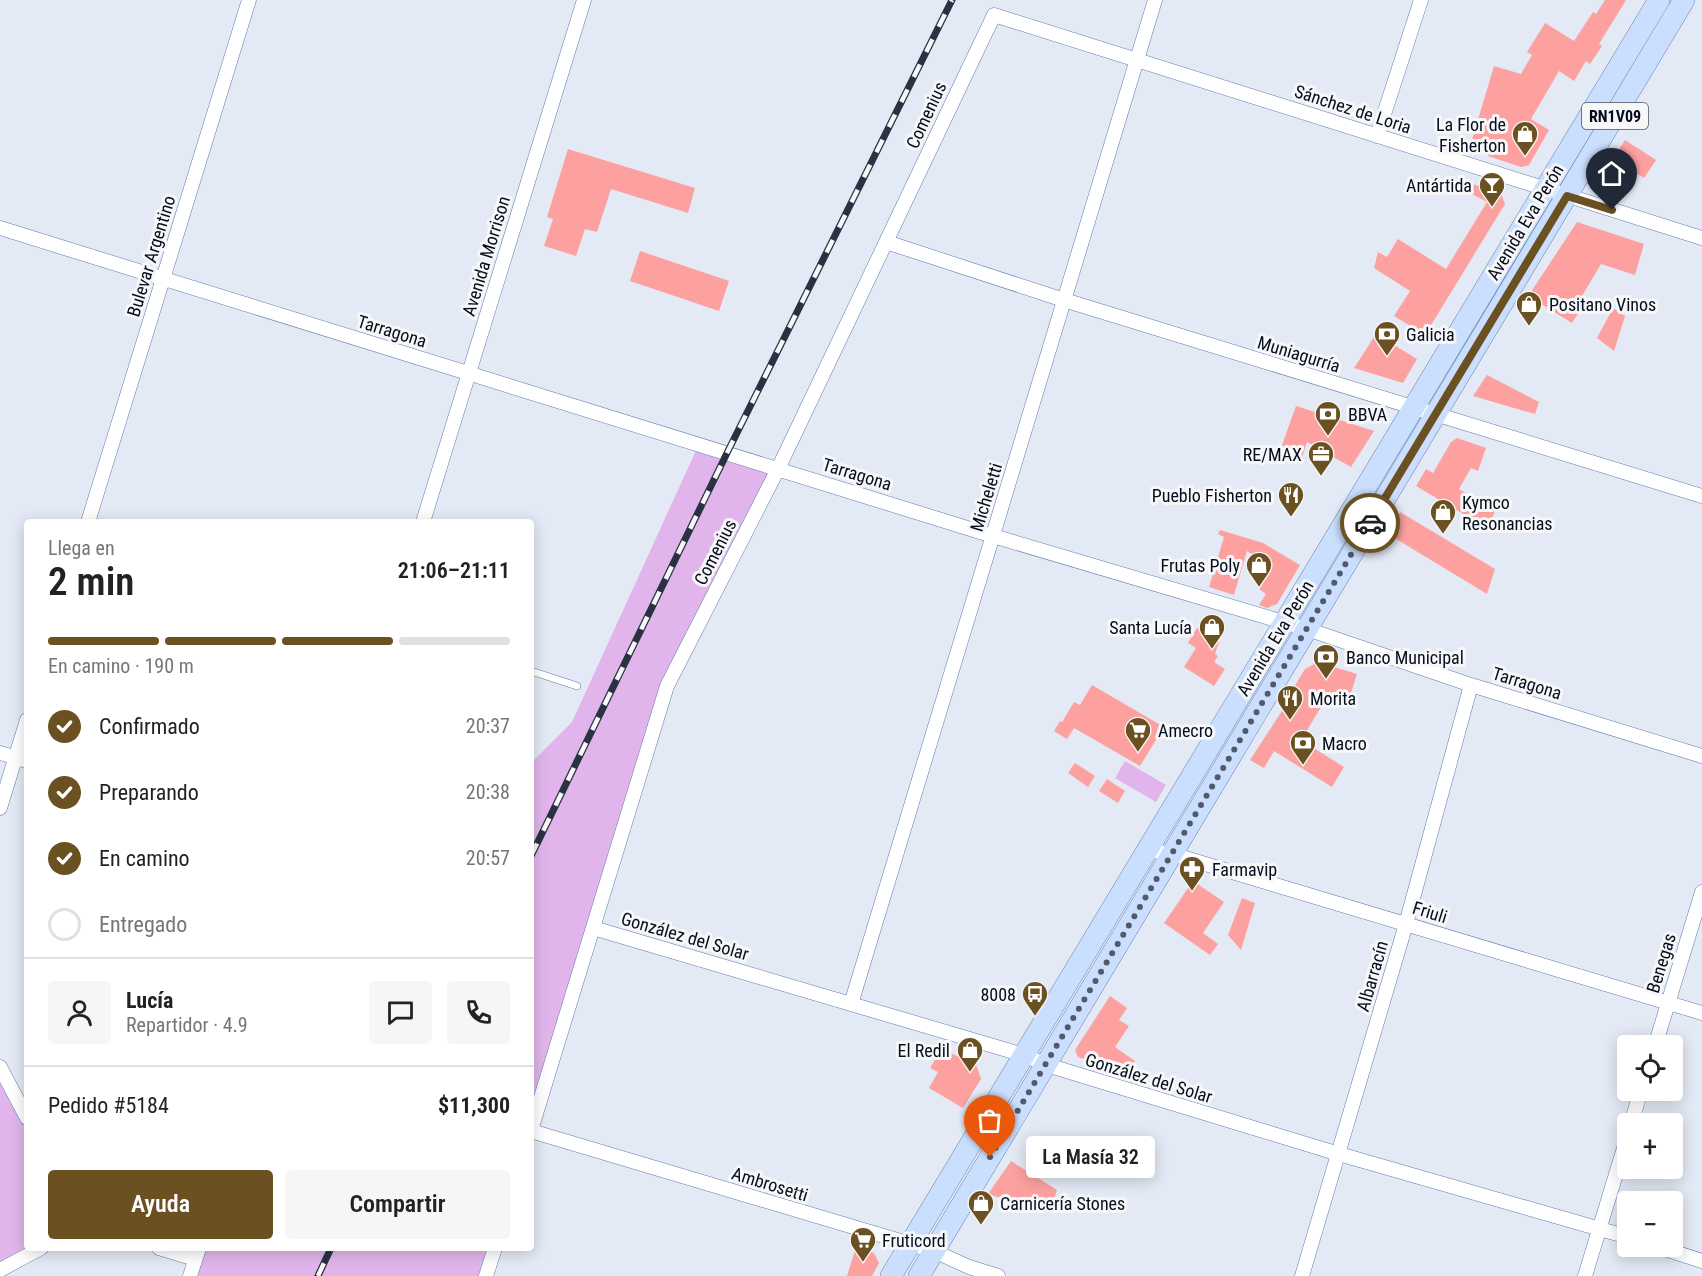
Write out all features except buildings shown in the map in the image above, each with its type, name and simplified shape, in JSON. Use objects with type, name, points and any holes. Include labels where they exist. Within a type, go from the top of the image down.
[{"type":"main road","name":"Avenida Eva Perón","points":[[891,1276],[1659,0]]},
{"type":"main road","name":"Avenida Eva Perón","points":[[919,1276],[1684,0]]},
{"type":"street","name":"Bulevar Argentino","points":[[89,519],[249,0]]},
{"type":"street","name":"Avenida Morrison","points":[[424,519],[584,0]]},
{"type":"street","name":"Micheletti","points":[[851,1004],[1155,0]]},
{"type":"street","points":[[1377,136],[1421,0]]},
{"type":"street","name":"Sánchez de Loria","points":[[994,15],[1702,237]]},
{"type":"street","name":"Comenius","points":[[534,1121],[667,686],[778,469],[994,15]]},
{"type":"street","name":"Tarragona","points":[[0,228],[993,536],[1307,629],[1471,685],[1702,756]]},
{"type":"street","name":"Muniagurría","points":[[886,242],[1064,300],[1702,496]]},
{"type":"street","name":"Albarracín","points":[[1302,1276],[1406,924],[1471,685]]},
{"type":"street","points":[[0,808],[21,760],[24,740]]},
{"type":"street","points":[[0,753],[21,760]]},
{"type":"street","name":"Friuli","points":[[1147,850],[1172,854],[1702,1013]]},
{"type":"street","name":"Benegas","points":[[1658,1035],[1702,892]]},
{"type":"street","name":"González del Solar","points":[[593,928],[1024,1054],[1047,1065],[1339,1154],[1617,1234]]},
{"type":"street","points":[[0,1067],[24,1112]]},
{"type":"street","name":"Ambrosetti","points":[[534,1132],[934,1251],[969,1268],[998,1276]]},
{"type":"street","points":[[1585,1276],[1617,1170]]},
{"type":"street","points":[[0,1270],[35,1251]]},
{"type":"street","points":[[178,1251],[197,1254],[190,1276]]},
{"type":"street","points":[[486,1276],[494,1251]]},
{"type":"street","points":[[1683,1255],[1702,1261]]},
{"type":"lane","points":[[534,672],[577,686]]},
{"type":"shaded area","points":[[699,444],[778,469],[667,686],[534,1120],[534,760],[572,722]]},
{"type":"shaded area","points":[[1125,761],[1166,785],[1156,802],[1115,778]]},
{"type":"shaded area","points":[[0,1067],[24,1112],[24,1250],[0,1270]]},
{"type":"shaded area","points":[[198,1251],[494,1251],[486,1276],[190,1276]]},
{"type":"railway","points":[[534,850],[727,453],[952,0]]},
{"type":"railway","points":[[318,1276],[330,1251]]},
{"type":"way so far","points":[[990,1157],[1370,523]]},
{"type":"place","name":"La Flor de Fisherton","points":[[1525,157]]},
{"type":"place","name":"Antártida","points":[[1492,208]]},
{"type":"place","name":"Positano Vinos","points":[[1529,327]]},
{"type":"place","name":"Galicia","points":[[1387,357]]},
{"type":"place","name":"BBVA","points":[[1328,437]]},
{"type":"place","name":"RE/MAX","points":[[1321,477]]},
{"type":"place","name":"Pueblo Fisherton","points":[[1291,518]]},
{"type":"place","name":"Kymco Resonancias","points":[[1443,535]]},
{"type":"place","name":"Frutas Poly","points":[[1259,588]]},
{"type":"place","name":"Santa Lucía","points":[[1212,650]]},
{"type":"place","name":"Banco Municipal","points":[[1326,680]]},
{"type":"place","name":"Morita","points":[[1290,721]]},
{"type":"place","name":"Amecro","points":[[1138,753]]},
{"type":"place","name":"Macro","points":[[1303,766]]},
{"type":"place","name":"Farmavip","points":[[1192,892]]},
{"type":"place","name":"8008","points":[[1035,1017]]},
{"type":"place","name":"El Redil","points":[[970,1073]]},
{"type":"place","name":"La Masía 32","points":[[990,1157]]},
{"type":"place","name":"Carnicería Stones","points":[[981,1226]]},
{"type":"place","name":"Fruticord","points":[[863,1263]]},
{"type":"route","points":[[1370,523],[1567,196],[1612,210]]}]
